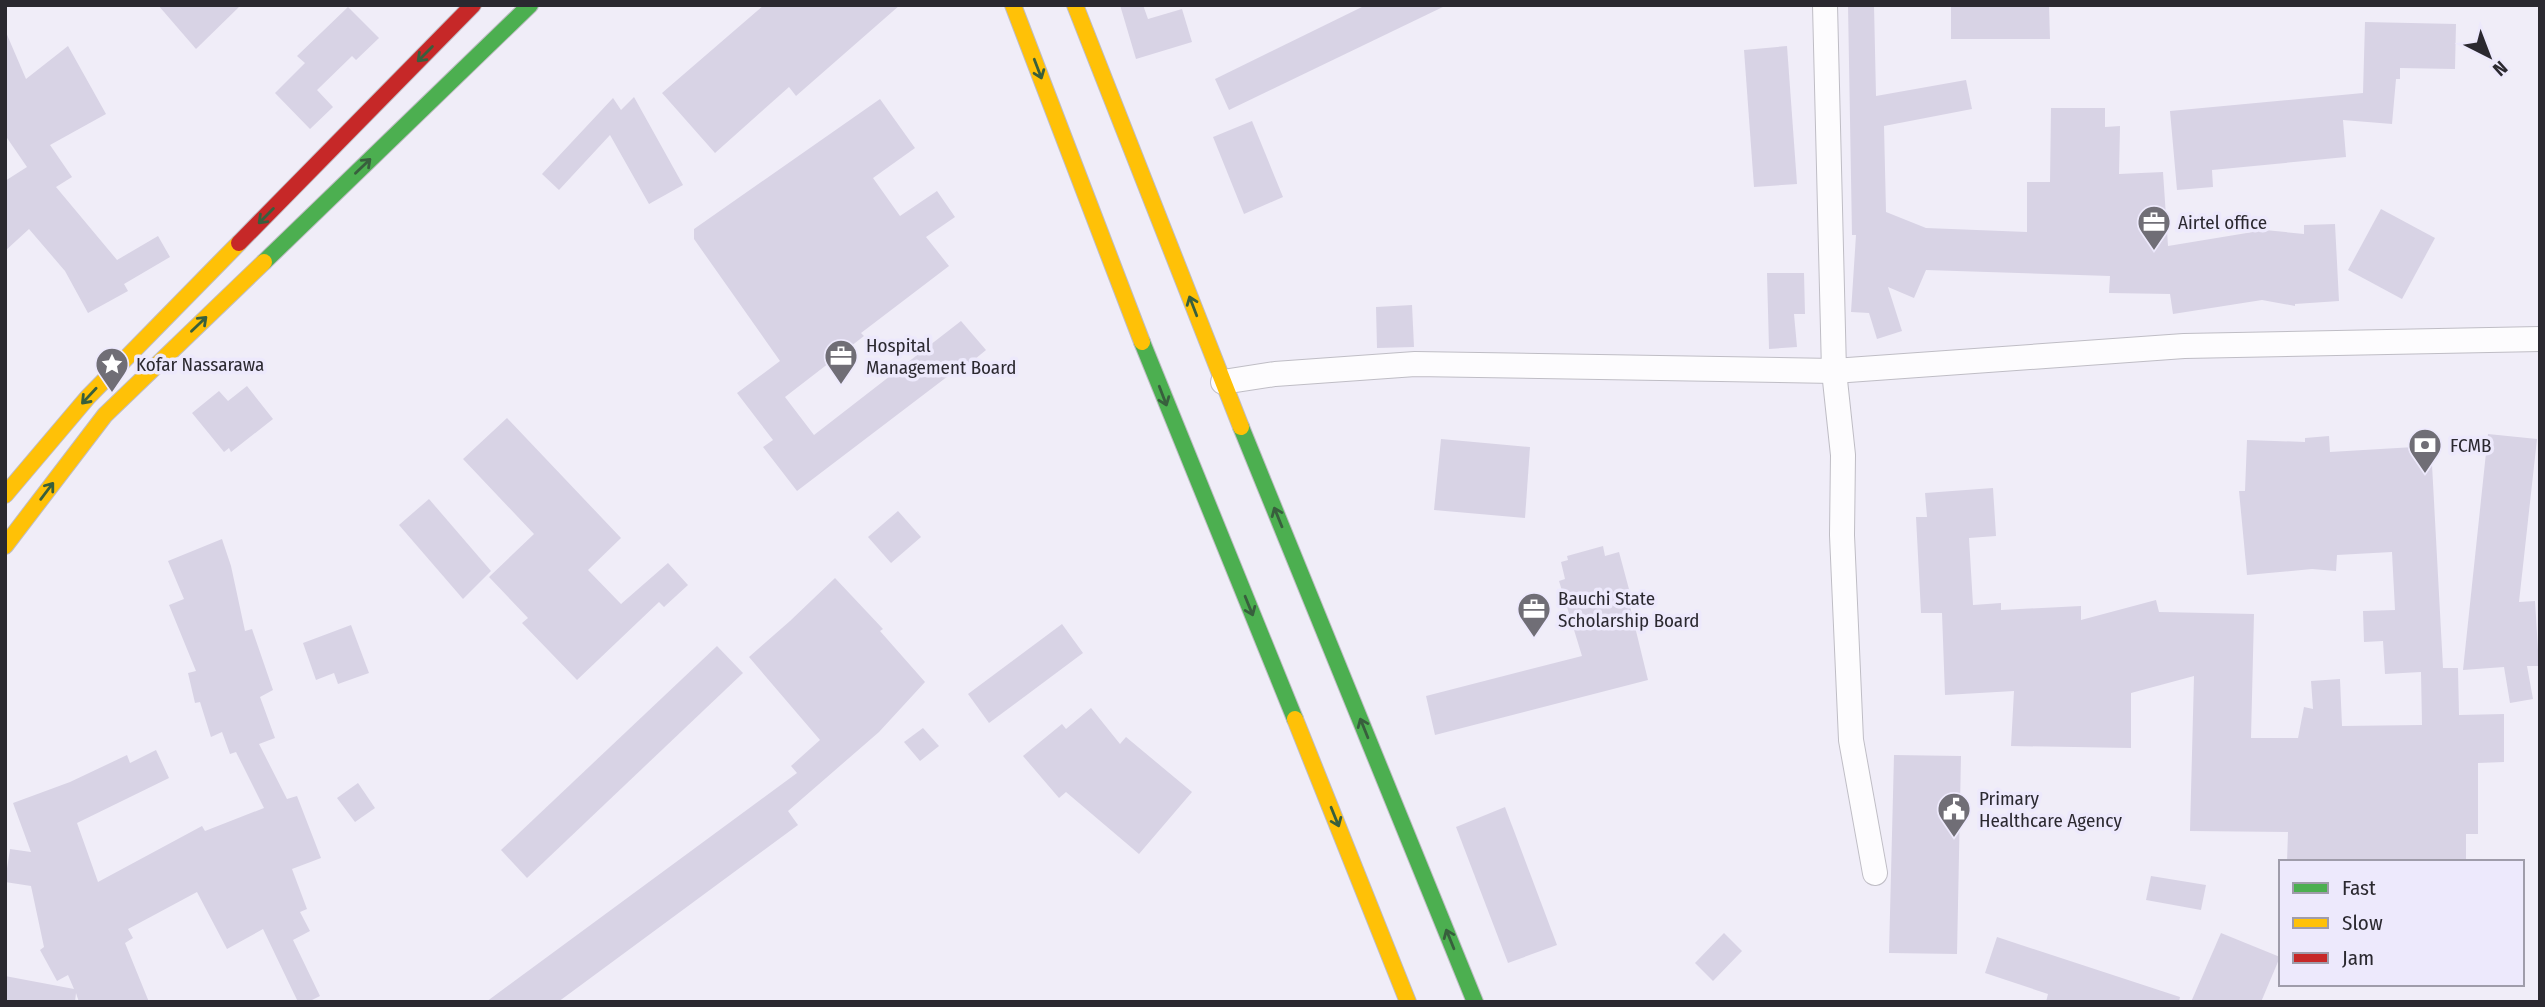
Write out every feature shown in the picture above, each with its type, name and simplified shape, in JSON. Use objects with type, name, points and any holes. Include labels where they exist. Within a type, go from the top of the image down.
[{"type":"street","points":[[5,495],[88,397],[473,5]]},
{"type":"street","points":[[5,546],[104,415],[530,5]]},
{"type":"street","points":[[1013,5],[1166,405],[1331,806],[1408,1002]]},
{"type":"street","points":[[1075,5],[1223,382],[1475,1002]]},
{"type":"street","points":[[1825,5],[1834,371],[1843,455],[1842,535],[1851,740],[1875,873]]},
{"type":"street","points":[[1223,382],[1275,374],[1415,364],[1834,371],[2184,346],[2540,339]]},
{"type":"building","points":[[158,5],[241,5],[196,49]]},
{"type":"building","points":[[764,5],[900,5],[796,96],[789,87],[715,153],[662,93]]},
{"type":"building","points":[[1120,5],[1143,5],[1148,19],[1182,9],[1192,42],[1136,59]]},
{"type":"building","points":[[1366,5],[1447,5],[1229,110],[1215,79]]},
{"type":"building","points":[[1848,5],[1874,5],[1876,96],[1966,80],[1972,109],[1884,126],[1886,212],[1926,228],[2027,232],[2027,182],[2050,182],[2051,108],[2105,108],[2105,127],[2120,126],[2119,174],[2163,172],[2168,246],[2265,230],[2304,234],[2304,225],[2335,224],[2339,301],[2295,306],[2262,300],[2173,314],[2170,294],[2109,293],[2110,276],[1926,270],[1914,298],[1888,287],[1902,331],[1877,339],[1869,313],[1851,312],[1856,235],[1852,235]]},
{"type":"building","points":[[1951,5],[2049,5],[2050,39],[1951,39]]},
{"type":"building","points":[[348,7],[379,38],[356,60],[352,56],[317,90],[333,107],[310,129],[275,93],[305,63],[297,56]]},
{"type":"building","points":[[2365,22],[2456,24],[2455,69],[2400,68],[2400,79],[2396,79],[2392,124],[2343,120],[2346,157],[2212,170],[2213,187],[2177,190],[2170,111],[2363,93]]},
{"type":"building","points":[[5,30],[26,79],[68,46],[106,114],[50,145],[72,177],[56,187],[117,260],[158,236],[170,257],[124,284],[128,291],[88,313],[65,271],[29,229],[5,251],[5,181],[27,167],[5,135]]},
{"type":"building","points":[[1787,46],[1797,184],[1754,187],[1744,50]]},
{"type":"building","points":[[634,97],[683,185],[649,204],[610,135],[559,190],[542,174],[613,98],[621,110]]},
{"type":"building","points":[[880,99],[915,148],[873,178],[900,216],[937,191],[955,217],[926,237],[949,266],[861,333],[864,336],[785,397],[814,435],[961,321],[986,350],[797,491],[763,447],[773,440],[737,393],[780,361],[694,239],[694,229]]},
{"type":"building","points":[[1252,121],[1283,197],[1244,214],[1213,137]]},
{"type":"building","points":[[2381,209],[2435,238],[2402,299],[2348,270]]},
{"type":"building","points":[[1767,273],[1804,273],[1805,314],[1794,314],[1797,347],[1769,349]]},
{"type":"building","points":[[1412,305],[1414,347],[1377,348],[1376,307]]},
{"type":"building","points":[[247,386],[273,419],[231,452],[229,448],[224,452],[192,413],[219,391],[228,401]]},
{"type":"building","points":[[507,418],[621,538],[588,570],[621,604],[668,563],[688,585],[664,607],[659,602],[577,680],[522,623],[528,618],[489,577],[534,534],[463,459]]},
{"type":"building","points":[[2488,434],[2537,439],[2519,602],[2535,601],[2539,666],[2527,666],[2533,699],[2510,703],[2504,667],[2463,670]]},
{"type":"building","points":[[2329,436],[2330,452],[2431,446],[2443,668],[2458,668],[2459,715],[2504,714],[2504,762],[2478,763],[2478,834],[2466,834],[2466,860],[2287,860],[2288,832],[2190,831],[2194,676],[2131,693],[2131,748],[2011,746],[2014,691],[1945,695],[1942,613],[1921,613],[1916,517],[1927,517],[1925,493],[1993,488],[1996,536],[1969,538],[1973,605],[2001,603],[2001,610],[2081,606],[2081,620],[2156,600],[2159,612],[2254,614],[2251,738],[2298,738],[2304,707],[2313,709],[2311,681],[2340,679],[2342,726],[2422,725],[2421,672],[2385,674],[2383,641],[2364,642],[2363,611],[2395,610],[2392,552],[2337,555],[2336,571],[2312,569],[2247,575],[2239,491],[2245,491],[2247,440],[2305,442],[2305,438]]},
{"type":"building","points":[[1441,439],[1530,447],[1525,518],[1434,510]]},
{"type":"building","points":[[429,499],[491,571],[463,599],[399,525]]},
{"type":"building","points":[[898,511],[921,537],[891,563],[868,537]]},
{"type":"building","points":[[222,539],[231,566],[245,631],[252,629],[273,690],[260,697],[275,738],[259,744],[287,799],[297,796],[321,858],[292,869],[307,909],[300,912],[310,931],[293,940],[320,996],[308,1002],[298,1002],[263,929],[227,949],[197,892],[128,929],[133,938],[125,943],[149,1002],[79,1002],[76,993],[75,1002],[5,1002],[5,976],[74,989],[68,975],[57,981],[40,950],[44,947],[31,886],[5,882],[10,849],[31,852],[13,803],[70,782],[127,755],[130,763],[156,750],[169,778],[77,823],[98,882],[202,826],[205,831],[264,808],[236,752],[230,754],[222,732],[211,737],[200,702],[195,703],[188,673],[196,671],[169,605],[184,599],[168,561]]},
{"type":"building","points":[[1603,546],[1605,556],[1619,552],[1648,680],[1435,735],[1426,696],[1582,656],[1559,581],[1565,579],[1561,562],[1568,560],[1567,556]]},
{"type":"building","points":[[835,578],[883,629],[880,631],[925,682],[879,732],[788,811],[798,825],[558,1002],[486,1002],[797,773],[791,766],[820,740],[749,657]]},
{"type":"building","points":[[1062,624],[1083,653],[989,723],[968,694]]},
{"type":"building","points":[[351,625],[369,673],[338,684],[334,673],[316,680],[303,643]]},
{"type":"building","points":[[717,646],[743,673],[527,878],[501,850]]},
{"type":"building","points":[[1091,708],[1120,744],[1126,737],[1192,792],[1139,854],[1066,792],[1059,798],[1023,756],[1062,724],[1066,729]]},
{"type":"building","points":[[923,728],[939,746],[920,761],[904,742]]},
{"type":"building","points":[[1894,755],[1961,756],[1957,954],[1889,953]]},
{"type":"building","points":[[358,783],[375,808],[355,822],[337,798]]},
{"type":"building","points":[[1505,807],[1557,945],[1508,963],[1456,827]]},
{"type":"building","points":[[2151,876],[2206,885],[2201,910],[2146,900]]},
{"type":"building","points":[[1724,933],[1742,951],[1713,981],[1695,963]]},
{"type":"building","points":[[2221,933],[2279,957],[2261,1002],[2191,1002]]},
{"type":"building","points":[[1997,937],[2180,997],[2179,1002],[2046,1002],[2048,994],[1985,973]]},
{"type":"traffic: fast","points":[[264,262],[530,5]]},
{"type":"traffic: fast","points":[[1142,342],[1295,719]]},
{"type":"traffic: fast","points":[[1241,427],[1475,1002]]},
{"type":"traffic: slow","points":[[1013,5],[1142,342]]},
{"type":"traffic: slow","points":[[1075,5],[1241,427]]},
{"type":"traffic: slow","points":[[5,495],[88,397],[239,243]]},
{"type":"traffic: slow","points":[[5,546],[105,415],[264,262]]},
{"type":"traffic: slow","points":[[1295,719],[1408,1002]]},
{"type":"traffic: jam","points":[[239,243],[473,5]]},
{"type":"place","name":"Airtel office","points":[[2154,252]]},
{"type":"place","name":"Hospital Management Board","points":[[841,386]]},
{"type":"place","name":"Kofar Nassarawa","points":[[112,394]]},
{"type":"place","name":"FCMB","points":[[2425,475]]},
{"type":"place","name":"Bauchi State Scholarship Board","points":[[1534,639]]},
{"type":"place","name":"Primary Healthcare Agency","points":[[1954,839]]}]
